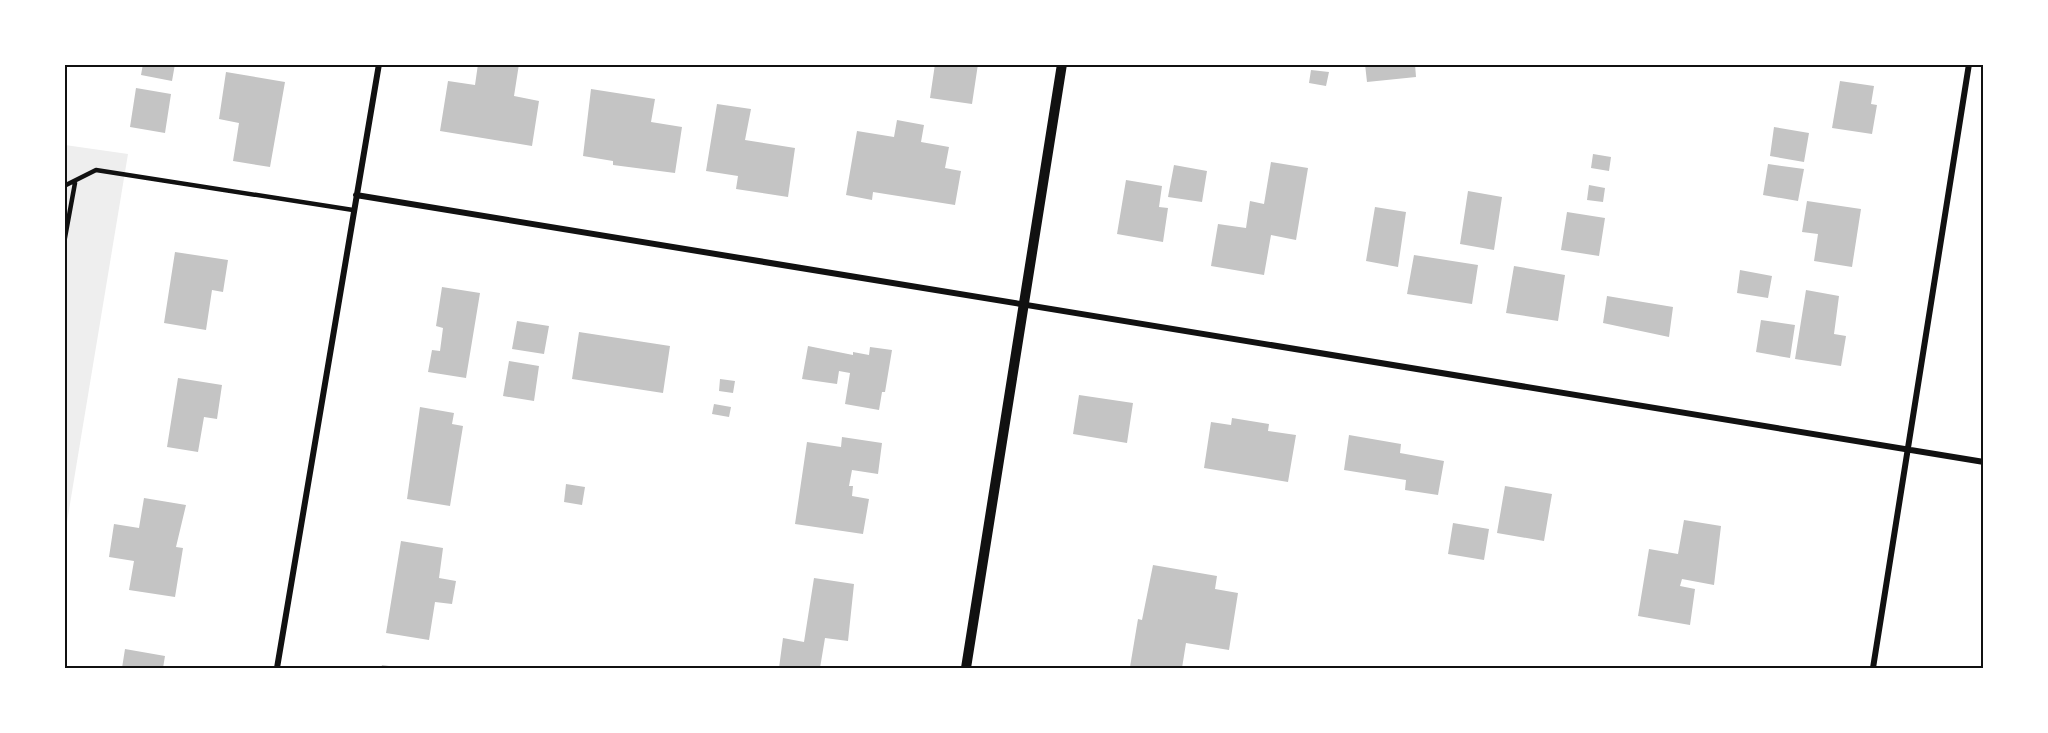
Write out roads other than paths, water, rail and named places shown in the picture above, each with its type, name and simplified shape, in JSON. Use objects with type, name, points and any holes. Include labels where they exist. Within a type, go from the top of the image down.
[{"type":"street","points":[[277,669],[379,64]]},
{"type":"street","points":[[966,669],[1062,64]]},
{"type":"street","points":[[1873,669],[1969,64]]},
{"type":"street","points":[[356,195],[1983,462]]},
{"type":"lane","points":[[64,186],[75,183],[96,170],[353,210]]},
{"type":"lane","points":[[64,243],[75,183]]}]
